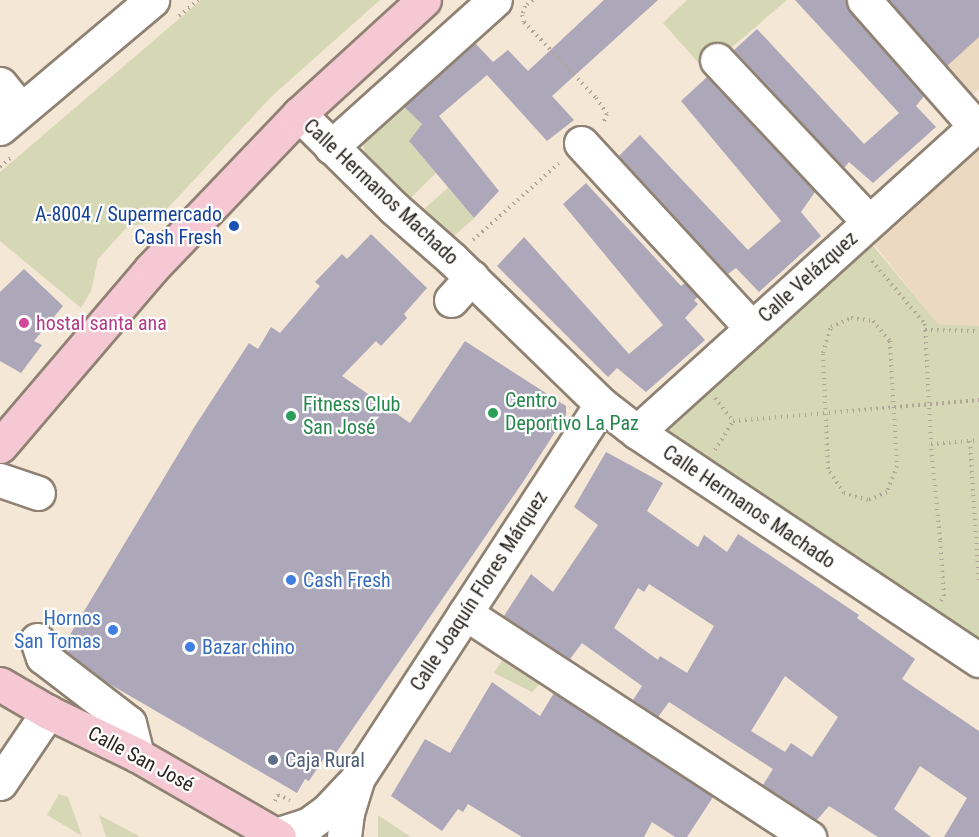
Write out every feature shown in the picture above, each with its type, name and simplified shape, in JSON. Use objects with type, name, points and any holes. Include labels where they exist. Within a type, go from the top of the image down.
[{"type":"main road","points":[[0,461],[8,438],[151,269],[298,114],[424,0]]},
{"type":"main road","name":"Calle San José","points":[[0,684],[48,712],[137,755],[272,832]]},
{"type":"street","points":[[0,84],[11,119],[152,0]]},
{"type":"street","points":[[331,147],[495,0]]},
{"type":"street","points":[[864,0],[977,124]]},
{"type":"street","points":[[717,60],[861,230]]},
{"type":"street","name":"Calle Hermanos Machado","points":[[298,114],[331,147],[358,187],[458,279],[601,404],[637,432],[979,660]]},
{"type":"street","name":"Calle Velázquez","points":[[637,432],[977,124]]},
{"type":"street","points":[[581,143],[752,328]]},
{"type":"street","name":"Calle Joaquín Flores Márquez","points":[[272,832],[309,824],[327,811],[357,778],[601,404]]},
{"type":"street","points":[[0,480],[38,494]]},
{"type":"street","points":[[465,613],[809,837]]},
{"type":"street","points":[[36,640],[43,657],[129,723],[137,755]]},
{"type":"street","points":[[0,783],[48,712]]},
{"type":"street","name":"Calle Joaquín Flores Márquez","points":[[344,837],[346,813],[357,778]]},
{"type":"path","points":[[458,279],[581,143],[602,124],[608,114],[596,98],[524,22],[522,15],[525,6],[533,0]]},
{"type":"path","points":[[861,230],[925,324],[931,444],[944,596],[927,626]]},
{"type":"path","points":[[851,318],[873,321],[890,341],[897,466],[887,492],[868,500],[844,493],[828,469],[827,414],[823,353],[831,327],[851,318]]},
{"type":"path","points":[[926,330],[979,331]]},
{"type":"path","points":[[699,473],[733,421],[979,400]]},
{"type":"path","points":[[931,444],[979,440]]},
{"type":"path","points":[[969,441],[979,583]]},
{"type":"path","points":[[272,832],[278,795],[299,803]]},
{"type":"shaded area","points":[[870,0],[979,0],[979,89],[964,102]]},
{"type":"shaded area","points":[[979,147],[979,326],[938,325],[873,243]]},
{"type":"green space","points":[[201,0],[380,0],[272,96],[154,223],[128,226],[98,259],[91,291],[81,308],[0,241],[0,172]]},
{"type":"green space","points":[[687,0],[787,0],[705,70],[663,23]]},
{"type":"green space","points":[[398,97],[403,106],[422,124],[409,141],[436,173],[410,199],[365,155],[362,136]]},
{"type":"green space","points":[[448,188],[474,218],[451,239],[425,208]]},
{"type":"green space","points":[[860,230],[938,324],[979,326],[979,660],[637,432]]},
{"type":"green space","points":[[508,651],[547,676],[532,692],[494,673]]},
{"type":"green space","points":[[59,794],[68,797],[82,836],[47,815]]},
{"type":"green space","points":[[99,815],[139,836],[106,837]]},
{"type":"green space","points":[[378,815],[411,837],[378,837]]},
{"type":"building","points":[[604,0],[658,0],[552,96],[574,120],[547,141],[487,75],[439,116],[499,191],[474,218],[409,141],[422,124],[404,107],[475,43],[493,62],[508,50],[528,71]]},
{"type":"building","points":[[795,0],[846,0],[850,12],[924,96],[916,106],[936,127],[873,183],[849,162],[844,168],[734,50],[757,29],[864,144],[899,113]]},
{"type":"building","points":[[889,0],[979,0],[979,37],[947,66]]},
{"type":"building","points":[[707,77],[815,192],[801,212],[821,236],[759,292],[736,268],[728,274],[619,156],[640,135],[748,250],[781,221],[681,101]]},
{"type":"building","points":[[586,183],[681,286],[685,283],[698,297],[694,300],[698,304],[685,318],[705,340],[646,392],[617,368],[608,377],[497,266],[524,237],[629,354],[663,325],[563,204]]},
{"type":"building","points":[[371,234],[427,288],[404,314],[407,318],[381,346],[376,341],[342,376],[410,423],[465,341],[566,406],[566,415],[523,482],[336,753],[330,749],[309,781],[305,779],[297,793],[106,682],[62,648],[195,426],[249,343],[258,349],[271,327],[280,333],[320,286],[315,282],[342,254],[347,259]]},
{"type":"building","name":"hostal santa ana","points":[[24,269],[63,306],[34,341],[42,345],[21,373],[0,361],[0,292]]},
{"type":"building","points":[[606,452],[663,483],[647,511],[698,547],[704,535],[727,552],[738,534],[859,615],[857,618],[915,659],[902,679],[979,731],[979,837],[944,837],[967,798],[920,766],[894,809],[931,837],[878,837],[829,806],[817,820],[763,785],[773,769],[669,702],[658,717],[633,700],[642,686],[582,643],[570,659],[504,616],[531,574],[553,592],[598,525],[574,507]],"holes":[[[649,584],[714,626],[687,673],[660,656],[658,660],[614,628],[638,588],[644,592]],[[785,676],[838,717],[812,757],[791,743],[785,752],[751,731]]]},
{"type":"building","points":[[492,682],[540,716],[554,693],[713,797],[687,837],[675,837],[652,822],[644,837],[522,837],[468,804],[463,812],[458,809],[442,831],[391,796],[425,739],[450,753]]},
{"type":"place","name":"A-8004 / Supermercado Cash Fresh","points":[[234,226]]},
{"type":"place","name":"hostal santa ana","points":[[24,323]]},
{"type":"place","name":"Centro Deportivo La Paz","points":[[493,413]]},
{"type":"place","name":"Fitness Club San José","points":[[291,416]]},
{"type":"place","name":"Cash Fresh","points":[[291,580]]},
{"type":"place","name":"Hornos San Tomas","points":[[113,630]]},
{"type":"place","name":"Bazar chino","points":[[190,647]]},
{"type":"place","name":"Caja Rural","points":[[273,760]]}]
